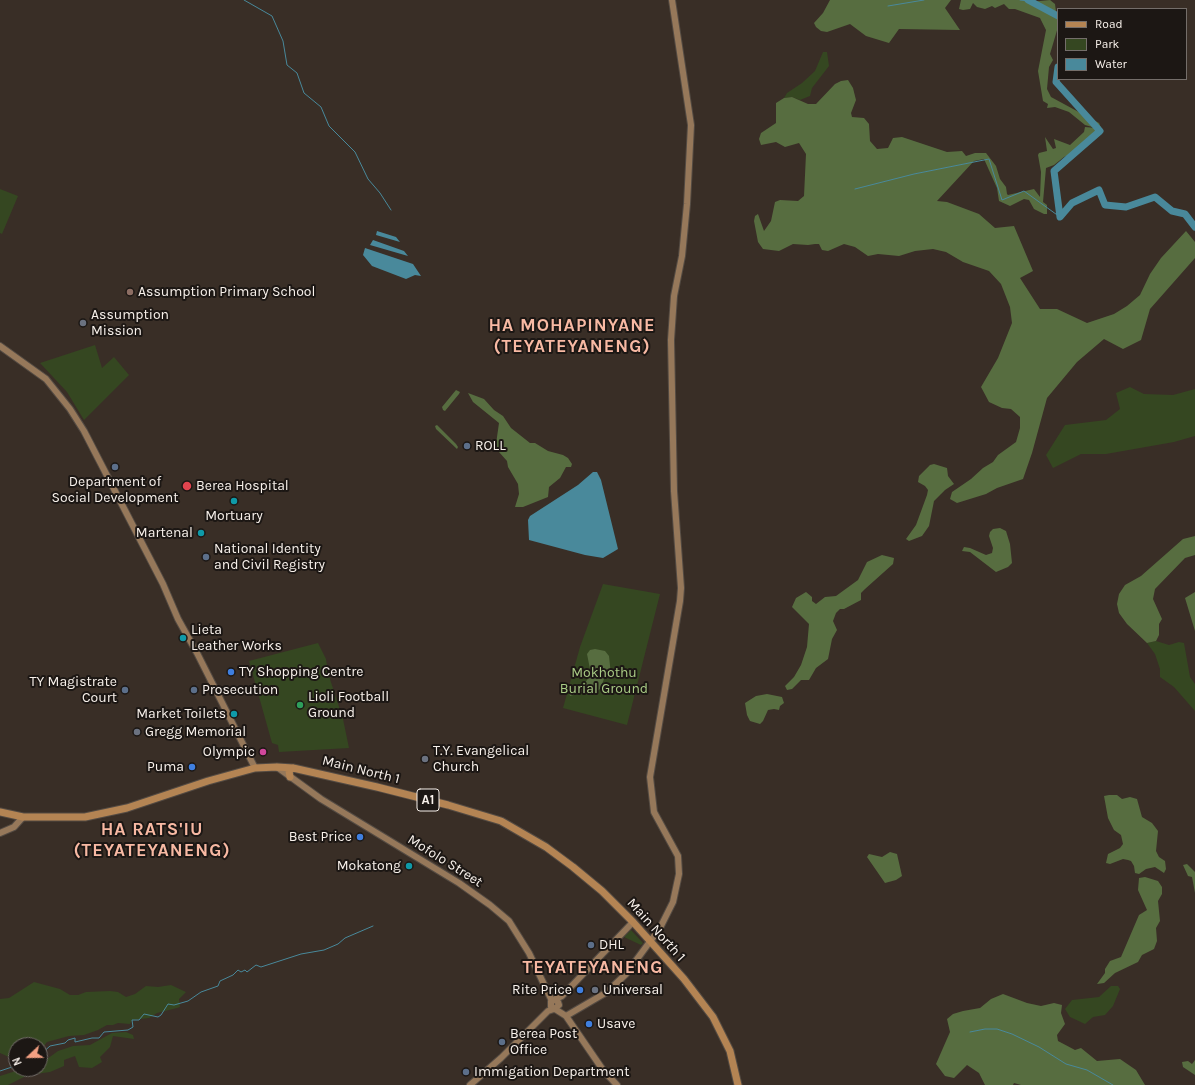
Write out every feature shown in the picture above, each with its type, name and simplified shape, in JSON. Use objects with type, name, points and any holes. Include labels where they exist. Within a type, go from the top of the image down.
[{"type":"main road","points":[[564,1014],[607,992],[626,974],[660,928],[670,908],[679,874],[678,856],[654,812],[650,781],[681,588],[674,491],[671,340],[674,296],[684,232],[691,125],[672,0]]},
{"type":"main road","points":[[0,346],[46,379],[63,400],[84,432],[163,584],[178,619],[198,653],[255,768]]},
{"type":"main road","name":"Main North 1","points":[[0,812],[23,817],[85,817],[105,814],[208,781],[255,768],[277,767],[293,768],[444,804],[501,822],[546,847],[573,867],[602,890],[633,922],[684,979],[713,1017],[730,1051],[738,1085]]},
{"type":"main road","name":"Mofolo Street","points":[[277,767],[321,799],[459,883],[490,905],[509,921],[529,953],[554,1005],[564,1014],[603,1070],[617,1085]]},
{"type":"main road","points":[[290,777],[289,771],[293,768]]},
{"type":"main road","points":[[0,833],[14,827],[23,817]]},
{"type":"main road","points":[[470,1085],[501,1058],[554,1005],[633,922]]},
{"type":"green space","points":[[830,0],[951,0],[945,8],[960,30],[899,29],[889,43],[866,36],[850,24],[827,32],[821,31],[814,23],[823,13]]},
{"type":"green space","points":[[961,0],[1024,0],[1029,2],[1050,0],[1055,4],[1057,30],[1050,54],[1053,60],[1049,67],[1047,89],[1051,97],[1099,123],[1103,132],[1081,150],[1064,157],[1054,165],[1046,168],[1043,202],[1047,205],[1047,214],[1034,209],[1029,200],[1024,199],[1010,206],[999,201],[997,188],[984,159],[974,161],[937,201],[947,202],[979,214],[995,228],[1014,226],[1033,271],[1020,278],[1040,309],[1057,309],[1087,323],[1114,314],[1127,306],[1140,295],[1150,274],[1161,258],[1186,231],[1195,242],[1195,258],[1150,309],[1141,340],[1123,349],[1104,339],[1077,362],[1047,398],[1032,453],[1023,479],[997,488],[986,494],[957,503],[950,499],[952,492],[993,462],[998,455],[1016,442],[1020,428],[1020,417],[1011,409],[1002,408],[989,402],[981,387],[998,358],[1012,323],[1010,307],[1001,284],[989,271],[963,262],[946,252],[933,249],[915,251],[899,256],[878,254],[868,256],[855,247],[844,244],[828,251],[822,250],[819,244],[793,244],[779,251],[763,249],[758,242],[754,221],[755,216],[758,214],[764,231],[771,221],[775,202],[780,200],[798,201],[804,196],[806,154],[799,143],[785,147],[776,142],[761,145],[759,139],[761,133],[776,123],[776,103],[784,98],[792,97],[808,104],[816,104],[835,84],[848,80],[853,88],[856,100],[851,113],[852,117],[864,118],[869,124],[870,141],[877,149],[888,148],[893,138],[902,137],[947,152],[962,151],[966,156],[975,153],[986,153],[996,166],[1000,179],[1006,187],[1008,195],[1034,189],[1040,197],[1041,172],[1038,155],[1039,153],[1047,151],[1045,137],[1053,149],[1056,148],[1054,139],[1070,145],[1084,132],[1085,127],[1096,128],[1085,125],[1069,112],[1055,107],[1047,108],[1048,104],[1043,101],[1038,71],[1046,30],[1040,18],[1015,9],[1009,9],[1004,4],[995,8],[992,6],[985,9],[977,7],[973,3],[970,9],[959,9]]},
{"type":"green space","points":[[823,52],[827,52],[829,66],[812,88],[810,96],[800,100],[792,97],[784,98],[787,93],[802,83],[815,71]]},
{"type":"green space","points":[[0,189],[18,196],[2,234],[0,233]]},
{"type":"green space","points":[[95,345],[102,368],[114,357],[129,375],[84,420],[67,392],[40,363]]},
{"type":"green space","points":[[1130,387],[1144,394],[1173,395],[1195,389],[1195,436],[1174,442],[1106,454],[1081,454],[1053,468],[1046,455],[1065,425],[1106,420],[1120,409],[1116,393]]},
{"type":"green space","points":[[456,390],[460,392],[459,394],[445,411],[443,410],[442,407]]},
{"type":"green space","points":[[468,393],[484,399],[494,410],[503,416],[511,428],[530,443],[535,443],[548,451],[568,458],[572,464],[571,467],[566,467],[560,478],[549,487],[548,497],[523,507],[515,507],[519,494],[518,484],[508,467],[507,461],[499,452],[496,444],[499,423],[473,402]]},
{"type":"green space","points":[[437,425],[456,444],[458,447],[457,449],[436,429],[435,426]]},
{"type":"green space","points":[[934,464],[947,468],[948,476],[954,484],[945,490],[934,501],[929,526],[922,536],[909,541],[906,539],[916,525],[928,490],[925,486],[918,482],[919,476],[930,465]]},
{"type":"green space","points":[[1000,528],[1006,531],[1010,544],[1012,563],[1008,567],[996,572],[970,552],[962,551],[964,547],[986,555],[992,553],[993,548],[989,536],[990,532],[993,529]]},
{"type":"green space","points":[[1195,536],[1195,555],[1185,558],[1155,589],[1153,599],[1162,619],[1159,624],[1159,635],[1156,641],[1147,643],[1127,624],[1119,613],[1117,604],[1119,594],[1125,585],[1141,576],[1183,539]]},
{"type":"green space","points":[[882,555],[894,558],[893,564],[861,593],[861,600],[844,609],[840,609],[836,613],[833,621],[837,630],[832,639],[828,659],[816,668],[809,680],[801,680],[792,689],[787,690],[785,686],[794,677],[801,665],[807,647],[809,624],[792,607],[796,598],[806,592],[812,597],[812,601],[816,604],[825,597],[836,596],[858,580],[867,562]]},
{"type":"green space","name":"Mokhothu Burial Ground","points":[[603,584],[660,594],[627,725],[563,708],[580,647]]},
{"type":"green space","points":[[1195,592],[1195,631],[1185,598]]},
{"type":"green space","points":[[1156,641],[1169,645],[1179,642],[1184,643],[1190,677],[1195,684],[1195,711],[1174,687],[1160,677],[1160,669],[1155,654],[1147,643]]},
{"type":"green space","name":"Lioli Football Ground","points":[[318,643],[326,659],[328,673],[343,719],[349,748],[279,752],[278,745],[272,743],[249,661]]},
{"type":"green space","points":[[595,649],[605,651],[609,656],[611,675],[604,679],[600,689],[596,692],[586,691],[570,696],[569,693],[585,683],[591,674],[587,654],[590,650]]},
{"type":"green space","points":[[767,694],[782,697],[784,703],[780,706],[779,710],[768,710],[760,724],[750,721],[747,715],[745,703],[756,696]]},
{"type":"green space","points":[[1117,795],[1122,799],[1130,797],[1137,799],[1142,817],[1152,823],[1158,831],[1156,851],[1159,857],[1165,861],[1166,869],[1164,873],[1155,867],[1146,869],[1139,874],[1135,873],[1134,866],[1131,861],[1123,859],[1110,864],[1106,863],[1108,854],[1120,848],[1123,844],[1121,835],[1114,830],[1108,818],[1104,796]]},
{"type":"green space","points":[[890,852],[897,854],[902,876],[896,880],[885,883],[867,857],[869,854],[882,857]]},
{"type":"green space","points":[[1187,864],[1195,872],[1195,893],[1192,877],[1188,876],[1183,865]]},
{"type":"green space","points":[[1145,877],[1158,881],[1162,887],[1162,894],[1158,901],[1160,921],[1156,928],[1157,941],[1154,949],[1142,955],[1138,962],[1115,973],[1104,983],[1097,984],[1105,973],[1105,969],[1110,961],[1121,957],[1139,915],[1147,910],[1138,890],[1139,878]]},
{"type":"green space","points":[[631,930],[643,943],[641,945],[624,937]]},
{"type":"green space","points":[[34,982],[60,989],[70,995],[78,995],[86,992],[110,991],[118,992],[126,997],[135,994],[146,986],[158,987],[171,985],[186,992],[179,999],[180,1007],[157,1013],[149,1018],[132,1020],[130,1024],[118,1023],[107,1025],[84,1035],[69,1036],[48,1042],[48,1037],[8,1037],[8,1057],[0,1053],[0,999],[9,998]]},
{"type":"green space","points":[[1111,986],[1118,986],[1120,989],[1113,1006],[1105,1015],[1093,1017],[1085,1024],[1070,1017],[1065,1009],[1072,1000],[1099,997]]},
{"type":"green space","points":[[1003,994],[1027,1003],[1041,1006],[1054,1003],[1062,1005],[1061,1013],[1065,1024],[1057,1035],[1058,1041],[1075,1050],[1081,1048],[1097,1061],[1120,1059],[1136,1070],[1145,1085],[1021,1085],[1014,1083],[1013,1085],[985,1085],[979,1073],[967,1065],[954,1078],[945,1076],[936,1064],[950,1032],[947,1019],[953,1014],[980,1008],[991,999]]},
{"type":"green space","points":[[126,1032],[133,1035],[134,1039],[113,1036],[110,1047],[100,1057],[102,1062],[92,1068],[79,1067],[75,1056],[64,1060],[64,1066],[48,1072],[48,1058],[58,1051],[73,1046],[90,1045],[112,1033]]},
{"type":"green space","points":[[1195,1060],[1195,1075],[1183,1067],[1182,1062],[1188,1061],[1192,1064]]},
{"type":"green space","points":[[8,1073],[8,1077],[24,1077],[8,1085],[0,1085],[0,1076]]},
{"type":"water","points":[[377,231],[396,237],[400,242],[376,235]]},
{"type":"water","points":[[373,240],[404,251],[408,256],[370,245]]},
{"type":"water","points":[[365,248],[413,264],[421,276],[415,275],[406,279],[372,266],[363,255]]},
{"type":"water","points":[[593,472],[597,472],[601,480],[618,549],[603,558],[585,555],[529,540],[528,520],[530,516],[578,485]]},
{"type":"waterway","points":[[244,0],[272,16],[283,41],[287,65],[297,73],[304,93],[321,107],[329,126],[355,152],[368,179],[380,193],[391,210]]},
{"type":"waterway","points":[[888,6],[924,0]]},
{"type":"waterway","points":[[1020,0],[1029,1]]},
{"type":"waterway","points":[[1028,0],[1057,15]]},
{"type":"waterway","points":[[1057,74],[1056,82],[1100,131],[1054,171],[1060,217],[1072,203],[1099,190],[1105,205],[1126,207],[1155,197],[1172,211],[1185,214],[1195,227]]},
{"type":"waterway","points":[[855,189],[914,174],[989,159],[1002,200],[1024,191],[1060,217]]},
{"type":"waterway","points":[[48,1048],[65,1043],[68,1040],[75,1038],[75,1042],[99,1038],[104,1032],[128,1030],[133,1027],[132,1020],[139,1020],[144,1014],[158,1017],[168,1004],[174,1005],[188,1001],[201,992],[218,986],[220,981],[233,975],[238,970],[241,972],[245,970],[247,972],[256,965],[261,967],[301,954],[324,950],[338,944],[345,938],[373,926]]},
{"type":"waterway","points":[[970,1032],[985,1029],[997,1029],[1012,1034],[1039,1047],[1066,1064],[1087,1070],[1113,1085]]},
{"type":"waterway","points":[[0,1071],[8,1068]]},
{"type":"place","name":"Assumption Primary School","points":[[130,292]]},
{"type":"place","name":"Assumption Mission","points":[[83,323]]},
{"type":"place","name":"ROLL","points":[[467,446]]},
{"type":"place","name":"Department of Social Development","points":[[115,467]]},
{"type":"place","name":"Berea Hospital","points":[[187,486]]},
{"type":"place","name":"Mortuary","points":[[234,501]]},
{"type":"place","name":"Martenal","points":[[201,533]]},
{"type":"place","name":"National Identity and Civil Registry","points":[[206,557]]},
{"type":"place","name":"Lieta Leather Works","points":[[183,638]]},
{"type":"place","name":"TY Shopping Centre","points":[[231,672]]},
{"type":"place","name":"TY Magistrate Court","points":[[125,690]]},
{"type":"place","name":"Prosecution","points":[[194,690]]},
{"type":"place","name":"Lioli Football Ground","points":[[300,705]]},
{"type":"place","name":"Market Toilets","points":[[234,714]]},
{"type":"place","name":"Gregg Memorial","points":[[137,732]]},
{"type":"place","name":"Olympic","points":[[263,752]]},
{"type":"place","name":"T.Y. Evangelical Church","points":[[425,759]]},
{"type":"place","name":"Puma","points":[[192,767]]},
{"type":"place","name":"Best Price","points":[[360,837]]},
{"type":"place","name":"Mokatong","points":[[409,866]]},
{"type":"place","name":"DHL","points":[[591,945]]},
{"type":"place","name":"Rite Price","points":[[580,990]]},
{"type":"place","name":"Universal","points":[[595,990]]},
{"type":"place","name":"Usave","points":[[589,1024]]},
{"type":"place","name":"Berea Post Office","points":[[502,1042]]},
{"type":"place","name":"Immigation Department","points":[[466,1072]]},
{"type":"district","name":"HA MOHAPINYANE (TEYATEYANENG)","points":[[572,336]]},
{"type":"district","name":"HA RATS'IU (TEYATEYANENG)","points":[[152,840]]},
{"type":"district","name":"TEYATEYANENG","points":[[593,968]]}]
